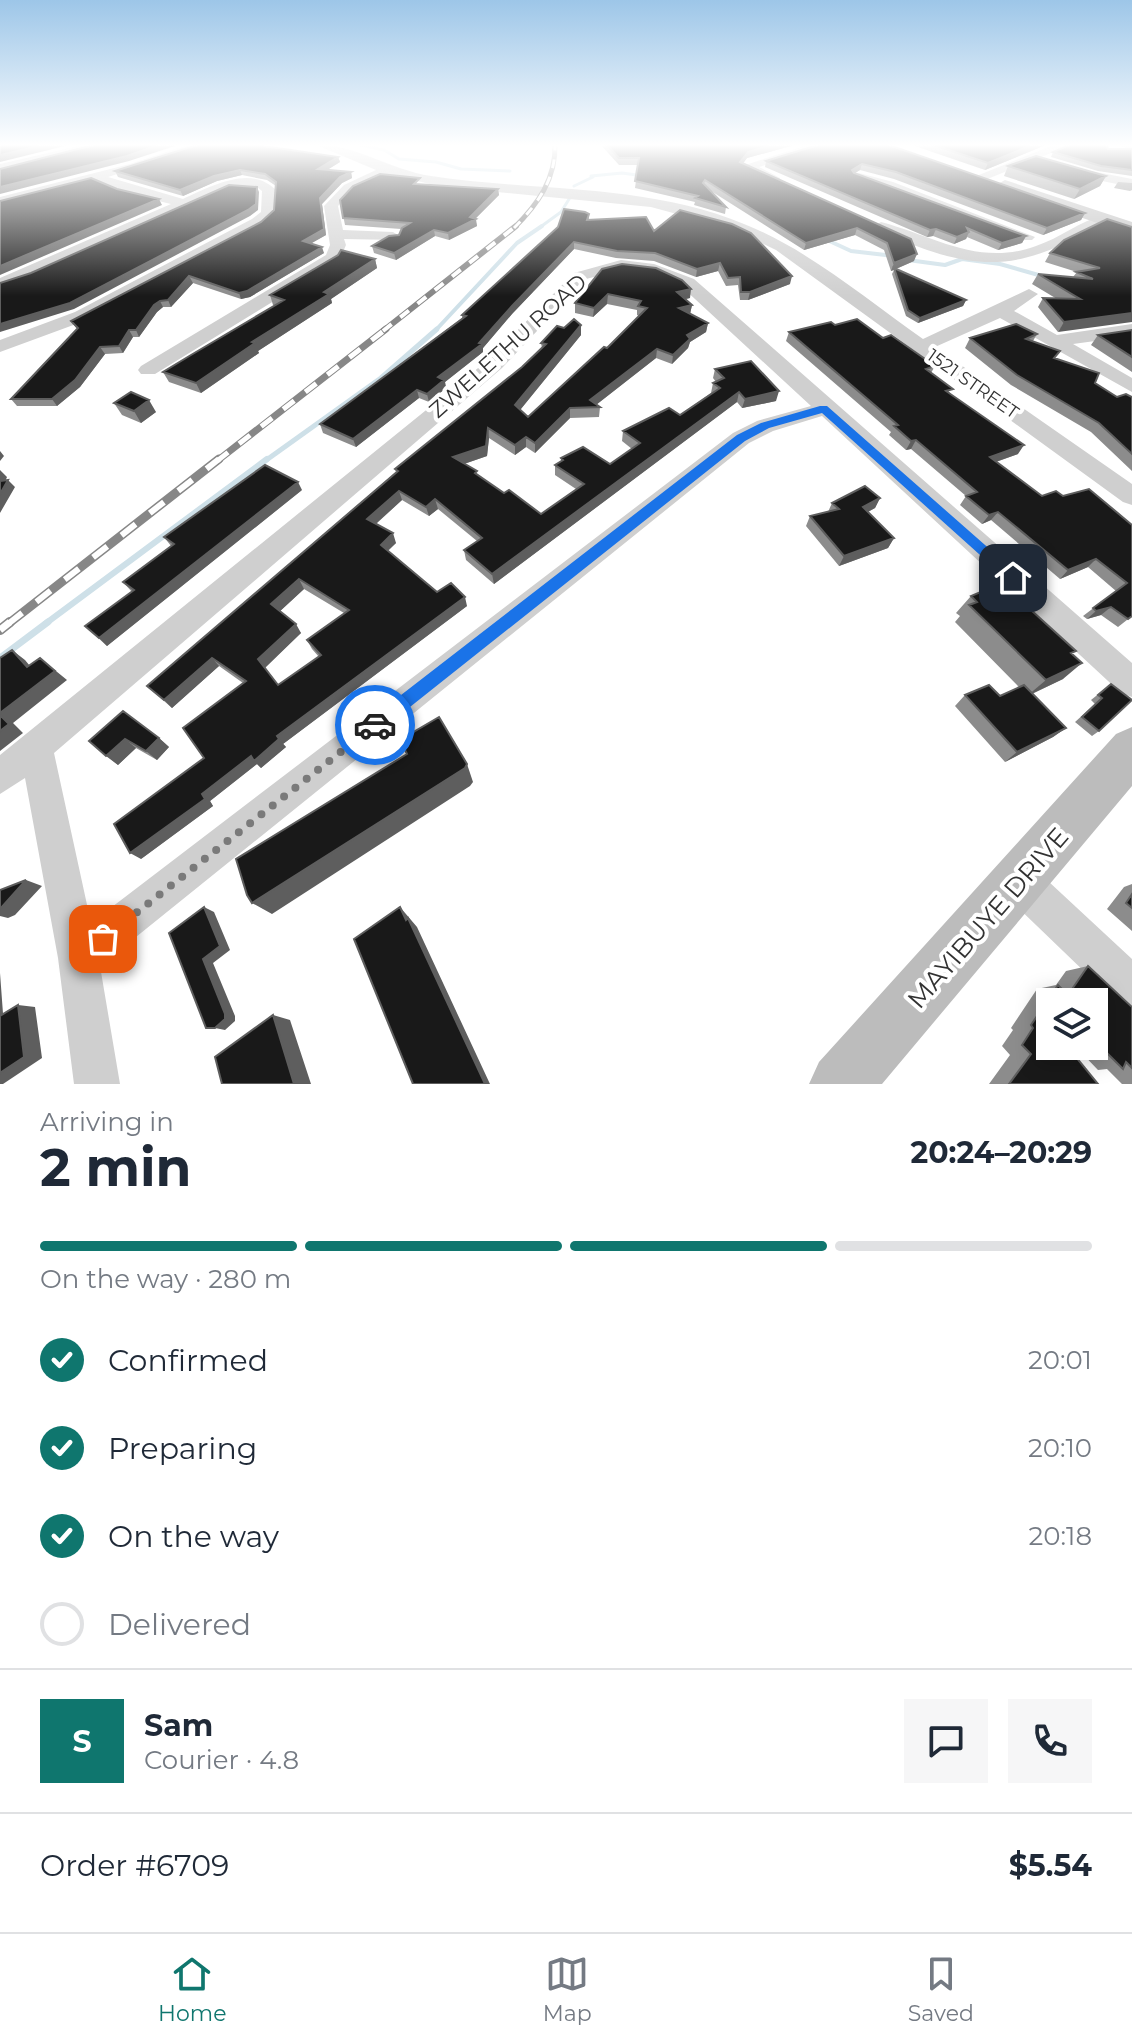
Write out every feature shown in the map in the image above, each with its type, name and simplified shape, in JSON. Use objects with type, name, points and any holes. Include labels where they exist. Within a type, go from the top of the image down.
[{"type":"street","points":[[0,201],[26,195]]},
{"type":"street","points":[[148,195],[182,203]]},
{"type":"street","points":[[0,283],[28,274],[202,195]]},
{"type":"street","points":[[0,346],[81,316],[257,222],[268,213],[268,195]]},
{"type":"street","points":[[148,370],[333,258],[337,250],[337,234],[331,206],[339,195]]},
{"type":"street","name":"1521 STREET","points":[[581,195],[667,203],[728,221],[756,234],[814,271],[1132,496]]},
{"type":"street","points":[[914,195],[1049,245]]},
{"type":"street","points":[[1032,195],[1132,229]]},
{"type":"street","points":[[864,219],[941,251],[973,258],[1024,255],[1104,219]]},
{"type":"street","points":[[337,234],[393,237]]},
{"type":"street","name":"ZWELETHU ROAD","points":[[0,777],[495,364],[580,276],[594,270],[631,264],[655,267],[688,283],[824,409],[1132,683]]},
{"type":"street","points":[[920,347],[1001,311],[1029,294]]},
{"type":"street","points":[[1001,311],[1132,386]]},
{"type":"street","points":[[1057,341],[1132,330]]},
{"type":"street","points":[[78,958],[741,438],[765,426],[824,409]]},
{"type":"street","points":[[36,747],[78,958],[97,1084]]},
{"type":"street","name":"MAYIBUYE DRIVE","points":[[841,1084],[1132,750]]},
{"type":"street","points":[[1020,882],[1132,988]]},
{"type":"building","points":[[25,195],[140,195],[159,199],[0,266],[0,201]]},
{"type":"building","points":[[207,195],[257,195],[256,204],[248,210],[70,303],[0,324],[0,283],[31,273]]},
{"type":"building","points":[[275,195],[323,195],[320,198],[324,229],[303,241],[322,247],[239,293],[189,276],[168,300],[154,305],[136,330],[129,330],[119,346],[100,347],[75,380],[52,399],[11,399],[78,328],[71,321],[261,222],[274,210]]},
{"type":"building","points":[[345,195],[492,195],[470,217],[476,219],[448,233],[434,230],[394,253],[372,246],[389,236],[399,235],[402,228],[410,223],[343,218],[340,200]]},
{"type":"building","points":[[692,195],[714,195],[726,207],[695,198],[698,196]]},
{"type":"building","points":[[728,195],[812,195],[911,239],[917,254],[894,263],[887,243],[857,228],[806,243]]},
{"type":"building","points":[[846,195],[913,195],[1026,236],[1002,243],[967,228],[969,232],[957,237],[936,229],[930,230]]},
{"type":"building","points":[[957,195],[1032,195],[1085,213],[1047,228]]},
{"type":"building","points":[[564,209],[585,212],[589,214],[587,220],[646,217],[654,231],[680,210],[732,224],[751,233],[792,276],[750,292],[741,292],[740,277],[728,278],[720,263],[697,269],[655,253],[617,251],[574,242],[512,306],[479,343],[482,344],[438,377],[444,380],[427,394],[417,390],[353,439],[320,424],[466,316],[462,315],[558,227]]},
{"type":"building","points":[[1107,219],[1132,227],[1132,313],[1064,322],[1043,298],[1080,299],[1038,274],[1093,279],[1076,272],[1100,268],[1050,253],[1064,240]]},
{"type":"building","points":[[341,250],[375,259],[324,292],[329,294],[252,342],[255,343],[196,383],[163,372],[284,300],[270,295],[338,255]]},
{"type":"building","points":[[622,264],[656,268],[682,280],[691,289],[677,292],[692,305],[679,308],[708,323],[687,335],[690,339],[673,355],[657,349],[590,400],[600,407],[570,408],[535,443],[526,437],[515,445],[488,428],[486,446],[453,457],[477,471],[475,473],[504,493],[509,490],[541,514],[584,484],[555,465],[563,460],[561,458],[583,447],[610,464],[640,443],[623,431],[669,408],[680,415],[720,388],[713,383],[724,378],[715,369],[751,361],[779,391],[745,399],[739,392],[492,574],[464,550],[482,538],[435,499],[426,507],[399,491],[367,519],[393,533],[381,545],[437,592],[451,583],[465,597],[277,736],[279,739],[254,761],[251,756],[202,794],[205,799],[130,853],[114,824],[204,758],[183,728],[246,681],[212,658],[164,700],[147,686],[398,471],[395,469],[522,367],[546,344],[541,343],[557,326],[564,328],[574,319],[581,325],[515,405],[528,417],[604,347],[607,348],[647,308],[638,306],[641,301],[608,294],[594,308],[575,303],[602,269]],"holes":[[[299,579],[349,610],[307,640],[321,655],[278,685],[258,659],[296,624],[271,604]]]},
{"type":"building","points":[[894,268],[966,300],[920,318],[908,310]]},
{"type":"building","points":[[857,319],[883,338],[891,335],[935,366],[926,369],[953,389],[946,391],[1024,445],[990,457],[1042,496],[1056,491],[1063,496],[1089,489],[1132,525],[1132,616],[1128,619],[1111,607],[1096,611],[1093,608],[1127,583],[1096,559],[1068,570],[998,512],[989,515],[966,496],[977,492],[916,440],[911,441],[894,426],[898,425],[789,332]]},
{"type":"building","points":[[1016,324],[1037,334],[1026,339],[1060,351],[1054,358],[1099,373],[1095,383],[1117,397],[1126,394],[1132,397],[1132,454],[1099,423],[1017,375],[970,338]]},
{"type":"building","points":[[1132,330],[1132,357],[1098,335]]},
{"type":"building","points":[[131,392],[149,400],[134,411],[114,403]]},
{"type":"building","points":[[265,465],[298,482],[99,638],[85,626],[134,590],[123,582],[174,544],[164,537]]},
{"type":"building","points":[[8,480],[0,494],[0,481]]},
{"type":"building","points":[[865,486],[880,498],[863,507],[894,538],[844,556],[810,516],[839,509],[832,503]]},
{"type":"building","points":[[995,586],[1001,592],[1008,589],[1076,651],[1071,653],[1082,663],[1046,680],[969,605],[977,602],[971,596]]},
{"type":"building","points":[[12,650],[27,667],[40,658],[55,671],[0,713],[0,658]]},
{"type":"building","points":[[1111,684],[1132,700],[1099,731],[1082,717],[1102,698],[1098,695]]},
{"type":"building","points":[[989,685],[1000,696],[1024,685],[1066,728],[1017,752],[965,695]]},
{"type":"building","points":[[123,711],[159,738],[146,751],[125,739],[106,756],[89,741]]},
{"type":"building","points":[[0,715],[9,724],[0,731]]},
{"type":"building","points":[[439,717],[467,764],[465,768],[252,903],[236,859],[407,754],[400,740]]},
{"type":"building","points":[[26,880],[0,909],[0,890]]},
{"type":"building","points":[[1132,894],[1132,908],[1126,903]]},
{"type":"building","points":[[204,907],[220,946],[203,959],[225,1014],[225,1019],[215,1028],[206,1028],[169,933]]},
{"type":"building","points":[[400,907],[406,920],[408,918],[485,1084],[413,1084],[354,939]]},
{"type":"building","points":[[1088,966],[1132,1007],[1132,1068],[1126,1062],[1123,1069],[1108,1054],[1108,988],[1073,988]]},
{"type":"building","points":[[18,1005],[24,1057],[0,1073],[0,1016]]},
{"type":"building","points":[[273,1015],[294,1084],[222,1084],[215,1057]]},
{"type":"building","points":[[1036,1018],[1036,1060],[1078,1060],[1098,1084],[1009,1084],[1031,1054],[1022,1045],[1033,1028],[1031,1025]]},
{"type":"waterway","points":[[539,228],[561,212],[571,196]]},
{"type":"waterway","points":[[436,330],[517,243],[542,226]]},
{"type":"waterway","points":[[825,239],[851,251],[894,256]]},
{"type":"waterway","points":[[908,260],[945,265],[962,259],[1000,264],[1042,276]]},
{"type":"waterway","points":[[265,461],[381,378],[436,330]]},
{"type":"waterway","points":[[45,624],[267,459]]},
{"type":"waterway","points":[[0,658],[48,622]]},
{"type":"railway","points":[[516,226],[541,195]]},
{"type":"railway","points":[[383,331],[516,226]]},
{"type":"railway","points":[[217,461],[386,329]]},
{"type":"railway","points":[[8,624],[219,459]]},
{"type":"railway","points":[[0,630],[10,622]]},
{"type":"way so far","points":[[103,939],[375,725]]},
{"type":"route","points":[[375,725],[741,438],[765,426],[824,409],[1013,578]]}]
